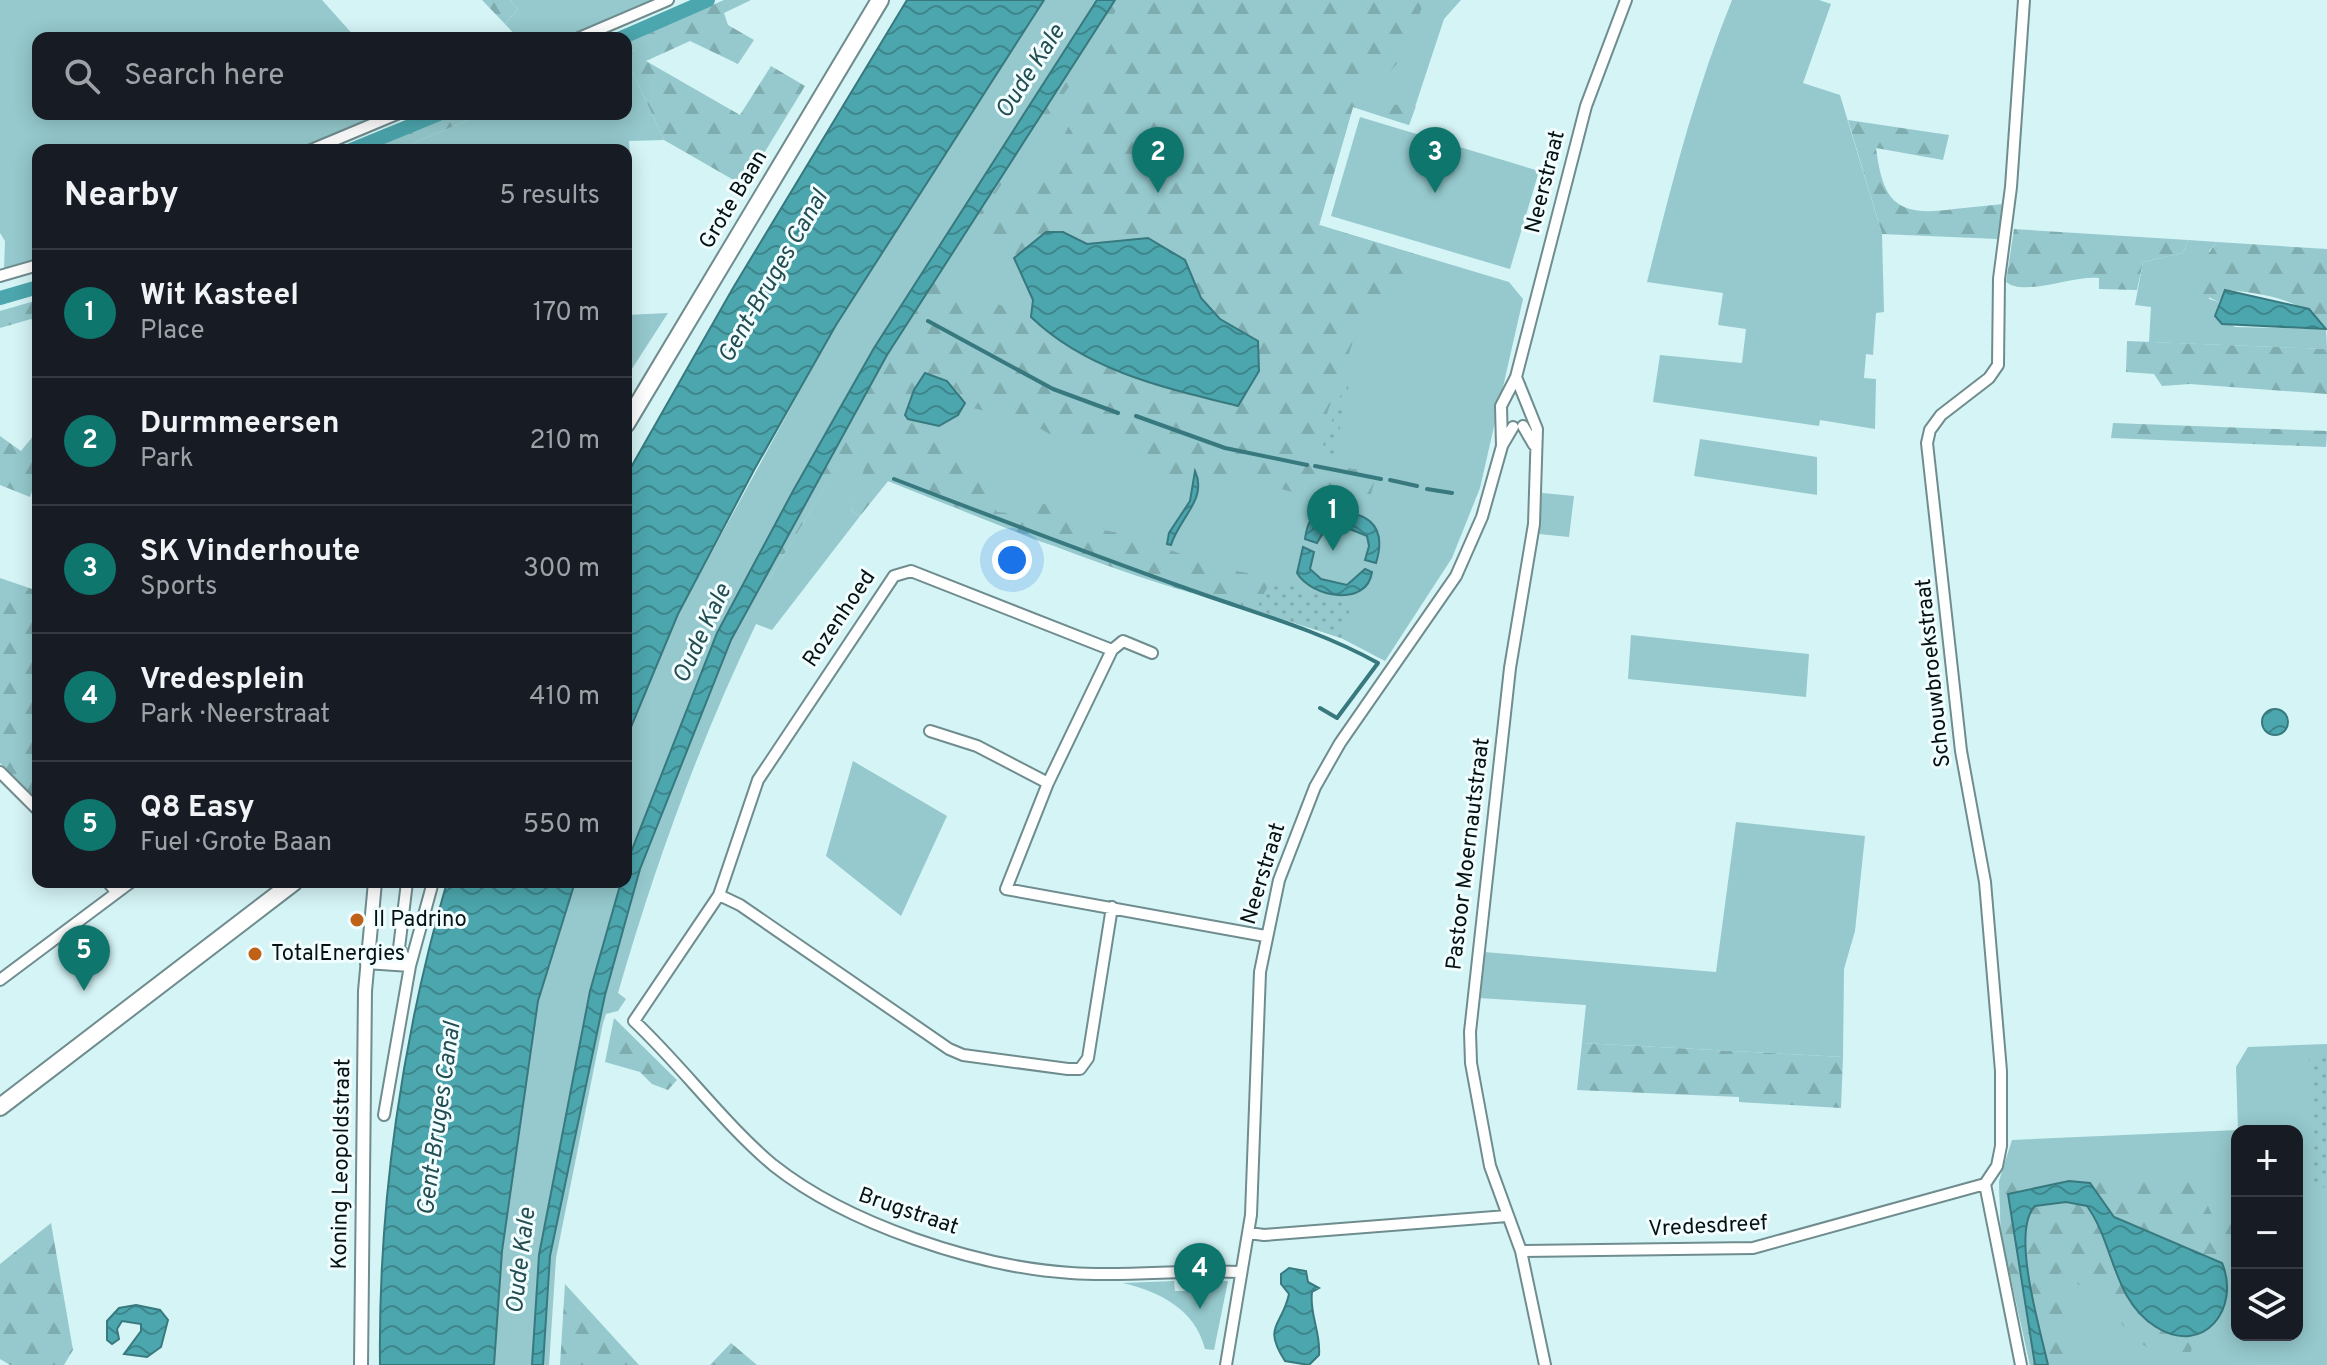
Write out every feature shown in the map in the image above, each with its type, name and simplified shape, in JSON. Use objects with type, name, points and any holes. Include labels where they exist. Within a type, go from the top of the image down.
[{"type":"main road","name":"Grote Baan","points":[[632,414],[880,0]]},
{"type":"main road","points":[[0,1107],[286,888]]},
{"type":"street","points":[[593,32],[668,0]]},
{"type":"street","name":"Neerstraat","points":[[1226,1365],[1249,1233],[1256,1011],[1265,936],[1279,880],[1315,787],[1340,743],[1456,576],[1482,517],[1502,446],[1513,425],[1501,406],[1508,398],[1516,377],[1586,106],[1626,0]]},
{"type":"street","name":"Schouwbroekstraat","points":[[1985,1184],[1997,1166],[2001,1146],[2001,1071],[1985,882],[1963,765],[1927,443],[1930,430],[1941,415],[1989,378],[1998,365],[1999,279],[2011,187],[2024,0]]},
{"type":"street","points":[[325,144],[383,120]]},
{"type":"street","points":[[0,276],[32,267]]},
{"type":"street","points":[[1516,377],[1531,414],[1513,425],[1539,456]]},
{"type":"street","points":[[1508,398],[1523,398]]},
{"type":"street","name":"Pastoor Moernautstraat","points":[[1531,414],[1537,429],[1539,456],[1534,524],[1514,638],[1470,1032],[1484,1137],[1507,1216],[1521,1251],[1545,1365]]},
{"type":"street","name":"Rozenhoed","points":[[634,1021],[719,895],[758,780],[894,576],[911,571],[1112,650],[1123,641],[1152,653]]},
{"type":"street","points":[[1112,650],[1048,783],[1006,889],[1265,936]]},
{"type":"street","points":[[930,731],[977,746],[1048,783]]},
{"type":"street","points":[[0,772],[32,804]]},
{"type":"street","points":[[113,888],[116,892]]},
{"type":"street","points":[[0,980],[122,888]]},
{"type":"street","name":"Koning Leopoldstraat","points":[[361,1365],[360,1173],[366,963],[374,888]]},
{"type":"street","name":"Koning Leopoldstraat","points":[[406,888],[399,948],[410,966]]},
{"type":"street","name":"Koning Leopoldstraat","points":[[384,1115],[410,966],[431,888]]},
{"type":"street","points":[[719,895],[740,905],[949,1049],[973,1057],[1068,1069],[1080,1069],[1088,1058],[1112,907]]},
{"type":"street","points":[[366,963],[410,966]]},
{"type":"street","name":"Brugstraat","points":[[634,1021],[771,1163],[824,1201],[852,1215],[909,1237],[1048,1271],[1241,1272]]},
{"type":"street","points":[[1985,1184],[2021,1365]]},
{"type":"street","name":"Vredesdreef","points":[[1521,1251],[1753,1248],[1985,1184]]},
{"type":"street","points":[[1249,1233],[1264,1235],[1507,1216]]},
{"type":"green space","points":[[0,0],[322,0],[351,32],[32,32],[32,120],[374,120],[316,144],[32,144],[32,262],[4,270],[5,241],[0,233]]},
{"type":"green space","points":[[482,0],[510,0],[518,9],[505,24]]},
{"type":"green space","points":[[510,0],[654,0],[582,32],[512,32],[505,24],[518,9]]},
{"type":"green space","points":[[724,0],[751,0],[724,13],[728,25],[754,40],[738,64],[690,41],[646,61],[740,115],[771,66],[805,86],[744,186],[664,140],[632,71],[632,39]]},
{"type":"green space","points":[[1044,0],[1097,0],[874,348],[793,491],[717,633],[632,850],[632,725],[678,614],[836,325]]},
{"type":"green space","points":[[1115,0],[1461,0],[1444,19],[1409,125],[1353,107],[1319,225],[1509,282],[1523,299],[1480,488],[1452,558],[1385,661],[1341,638],[1036,540],[865,472],[851,510],[860,516],[772,630],[756,624],[680,805],[618,993],[626,999],[618,1011],[606,1014],[603,1023],[556,1258],[549,1365],[543,1365],[550,1256],[605,995],[640,870],[731,640],[764,577],[769,579],[839,464],[1009,160]]},
{"type":"green space","points":[[1115,0],[1122,0],[1086,62],[997,191],[942,282],[1031,317],[1054,340],[1257,341],[1220,319],[1201,298],[1185,260],[1148,239],[1087,244],[1063,232],[1046,232],[1006,264],[992,257],[984,248],[982,220],[1001,206],[1036,193],[1096,70],[1136,0],[1429,0],[1424,3],[1400,60],[1383,80],[1355,79],[1356,92],[1364,98],[1385,104],[1416,106],[1409,125],[1353,107],[1319,225],[1421,256],[1402,300],[1366,306],[1309,463],[1377,472],[1365,516],[1328,509],[1317,511],[1299,494],[1233,475],[1171,480],[1152,465],[1144,445],[1132,439],[1101,432],[1081,441],[1058,439],[1029,422],[965,406],[958,391],[934,374],[908,405],[905,411],[908,419],[939,426],[936,433],[944,453],[975,471],[997,512],[1007,513],[1052,502],[1067,523],[1134,536],[1212,566],[1272,578],[1256,610],[1116,569],[889,480],[860,516],[851,510],[867,460],[856,455],[843,458],[769,579],[764,577],[887,355]]},
{"type":"green space","points":[[1732,0],[1819,0],[1831,4],[1803,83],[1840,95],[1882,234],[1884,312],[1876,313],[1873,355],[1866,354],[1864,378],[1876,379],[1875,429],[1820,420],[1819,426],[1653,402],[1660,355],[1742,363],[1746,329],[1718,325],[1723,293],[1647,282],[1695,104]]},
{"type":"green space","points":[[632,71],[664,140],[629,141],[629,144],[411,144],[469,120],[632,120]]},
{"type":"green space","points":[[1360,117],[1539,171],[1510,269],[1331,216]]},
{"type":"green space","points":[[441,120],[469,120],[411,144],[383,144]]},
{"type":"green space","points":[[1848,120],[1949,135],[1943,160],[1876,148],[1883,182],[1897,202],[1919,211],[2004,204],[1998,239],[1882,234]]},
{"type":"green space","points":[[2014,229],[2188,240],[2183,253],[2143,262],[2137,290],[2099,289],[2099,278],[2025,287],[2006,282]]},
{"type":"green space","points":[[2188,240],[2217,242],[2209,251],[2209,299],[2219,302],[2215,316],[2235,327],[2326,329],[2327,349],[2149,342],[2151,307],[2135,305],[2143,262],[2183,253]]},
{"type":"green space","points":[[2217,242],[2327,249],[2327,330],[2308,311],[2282,300],[2225,290],[2219,302],[2202,294],[2202,266]]},
{"type":"green space","points":[[32,302],[32,320],[0,328],[0,311]]},
{"type":"green space","points":[[668,313],[632,369],[632,315]]},
{"type":"green space","points":[[2127,341],[2327,349],[2327,394],[2190,384],[2162,386],[2154,374],[2126,372]]},
{"type":"green space","points":[[1351,375],[1334,456],[1321,451],[1347,378]]},
{"type":"green space","points":[[2113,423],[2327,431],[2326,447],[2111,438]]},
{"type":"green space","points":[[0,436],[21,451],[32,437],[30,497],[0,485]]},
{"type":"green space","points":[[1700,439],[1817,457],[1817,495],[1694,476]]},
{"type":"green space","points":[[1542,493],[1574,496],[1569,537],[1539,534]]},
{"type":"green space","points":[[0,578],[32,589],[32,795],[0,763]]},
{"type":"green space","points":[[1272,578],[1351,606],[1341,638],[1256,610]]},
{"type":"green space","points":[[1631,635],[1809,654],[1806,697],[1628,679]]},
{"type":"green space","points":[[853,761],[947,816],[901,916],[826,856]]},
{"type":"green space","points":[[1736,822],[1865,836],[1855,931],[1844,969],[1843,1057],[1582,1043],[1586,1005],[1479,998],[1484,952],[1716,972]]},
{"type":"green space","points":[[573,888],[619,888],[590,991],[539,1255],[532,1365],[494,1365],[502,1251],[538,1001]]},
{"type":"green space","points":[[614,1018],[677,1080],[668,1090],[652,1084],[640,1072],[605,1062]]},
{"type":"green space","points":[[1582,1043],[1843,1057],[1841,1108],[1739,1102],[1739,1097],[1577,1090]]},
{"type":"green space","points":[[2327,1044],[2327,1365],[2030,1365],[2001,1233],[1999,1181],[2012,1140],[2231,1130],[2231,1341],[2303,1341],[2303,1125],[2238,1125],[2236,1067],[2248,1047]]},
{"type":"green space","points":[[2309,1054],[2327,1054],[2327,1187],[2314,1188]]},
{"type":"green space","points":[[2196,1179],[2214,1219],[2231,1220],[2231,1262],[2222,1263],[2114,1217],[2176,1335],[2194,1334],[2191,1352],[2156,1352],[2140,1343],[2094,1295],[2060,1272],[2065,1365],[2030,1365],[2001,1233],[1999,1181]]},
{"type":"green space","points":[[51,1223],[73,1350],[64,1365],[10,1365],[0,1359],[0,1264]]},
{"type":"green space","points":[[1174,1281],[1175,1291],[1215,1291],[1216,1281],[1228,1281],[1214,1350],[1205,1349],[1193,1323],[1174,1304],[1150,1291],[1123,1283]]},
{"type":"green space","points":[[565,1284],[639,1365],[560,1365]]},
{"type":"green space","points":[[731,1343],[757,1365],[710,1365]]},
{"type":"water","name":"Gent-Bruges Canal","points":[[907,0],[1044,0],[836,325],[678,614],[632,725],[632,465],[733,288]]},
{"type":"water","points":[[1097,0],[1115,0],[887,355],[731,640],[640,869],[605,995],[550,1256],[543,1365],[532,1365],[539,1255],[590,991],[619,888],[632,888],[632,850],[717,633],[874,348]]},
{"type":"water","points":[[1046,232],[1063,232],[1087,244],[1148,238],[1185,260],[1201,298],[1220,319],[1258,341],[1259,371],[1238,406],[1155,384],[1102,364],[1053,336],[1031,317],[1033,300],[1014,258]]},
{"type":"water","points":[[2225,290],[2309,309],[2326,329],[2222,324],[2215,316]]},
{"type":"water","points":[[925,373],[947,381],[965,403],[958,415],[939,426],[908,419],[905,415],[914,390]]},
{"type":"water","points":[[1195,471],[1198,491],[1195,500],[1171,545],[1167,544],[1169,533],[1190,501]]},
{"type":"water","points":[[1328,509],[1352,513],[1370,521],[1379,537],[1376,563],[1365,560],[1369,546],[1367,536],[1335,523],[1328,524],[1317,543],[1305,539],[1311,520]]},
{"type":"water","points":[[1303,547],[1314,552],[1310,569],[1321,579],[1347,585],[1365,569],[1372,572],[1368,583],[1360,591],[1350,594],[1326,593],[1314,588],[1297,573]]},
{"type":"water","points":[[2275,709],[2284,713],[2288,722],[2284,731],[2275,735],[2266,731],[2262,722],[2266,713]]},
{"type":"water","name":"Gent-Bruges Canal","points":[[445,888],[573,888],[538,1001],[502,1251],[494,1365],[380,1365],[380,1304],[388,1182],[405,1060]]},
{"type":"water","points":[[2069,1181],[2090,1183],[2114,1217],[2222,1263],[2227,1280],[2226,1296],[2222,1311],[2214,1323],[2203,1332],[2189,1336],[2173,1335],[2156,1327],[2142,1315],[2122,1287],[2087,1206],[2066,1202],[2035,1206],[2028,1219],[2026,1259],[2048,1365],[2035,1365],[2008,1194]]},
{"type":"water","points":[[1289,1268],[1306,1271],[1308,1282],[1319,1288],[1312,1292],[1312,1300],[1319,1355],[1309,1365],[1285,1361],[1275,1340],[1276,1326],[1289,1294],[1281,1284],[1281,1274]]},
{"type":"water","points":[[136,1305],[160,1310],[168,1320],[161,1347],[147,1357],[124,1354],[141,1331],[141,1324],[122,1321],[117,1329],[119,1339],[112,1344],[107,1340],[107,1321],[119,1308]]},
{"type":"waterway","points":[[632,33],[708,0]]},
{"type":"waterway","points":[[366,144],[424,120]]},
{"type":"waterway","points":[[0,298],[32,289]]},
{"type":"waterway","points":[[928,321],[1053,389],[1118,413]]},
{"type":"waterway","points":[[1136,416],[1225,448],[1307,465]]},
{"type":"waterway","points":[[1315,466],[1381,479]]},
{"type":"waterway","points":[[894,479],[1308,631],[1378,663],[1337,718],[1320,708]]},
{"type":"waterway","points":[[1390,480],[1417,486]]},
{"type":"waterway","points":[[1427,489],[1452,493]]},
{"type":"place","name":"Durmmeersen","points":[[1158,193]]},
{"type":"place","name":"SK Vinderhoute","points":[[1435,193]]},
{"type":"place","name":"Wit Kasteel","points":[[1333,551]]},
{"type":"place","name":"Il Padrino","points":[[357,920]]},
{"type":"place","name":"TotalEnergies","points":[[255,954]]},
{"type":"place","name":"Q8 Easy","points":[[84,991]]},
{"type":"place","name":"Vredesplein","points":[[1200,1309]]},
{"type":"water label","name":"Oude Kale","points":[[1031,72]]},
{"type":"water label","name":"Oude Kale","points":[[703,634]]},
{"type":"water label","name":"Oude Kale","points":[[522,1261]]}]
